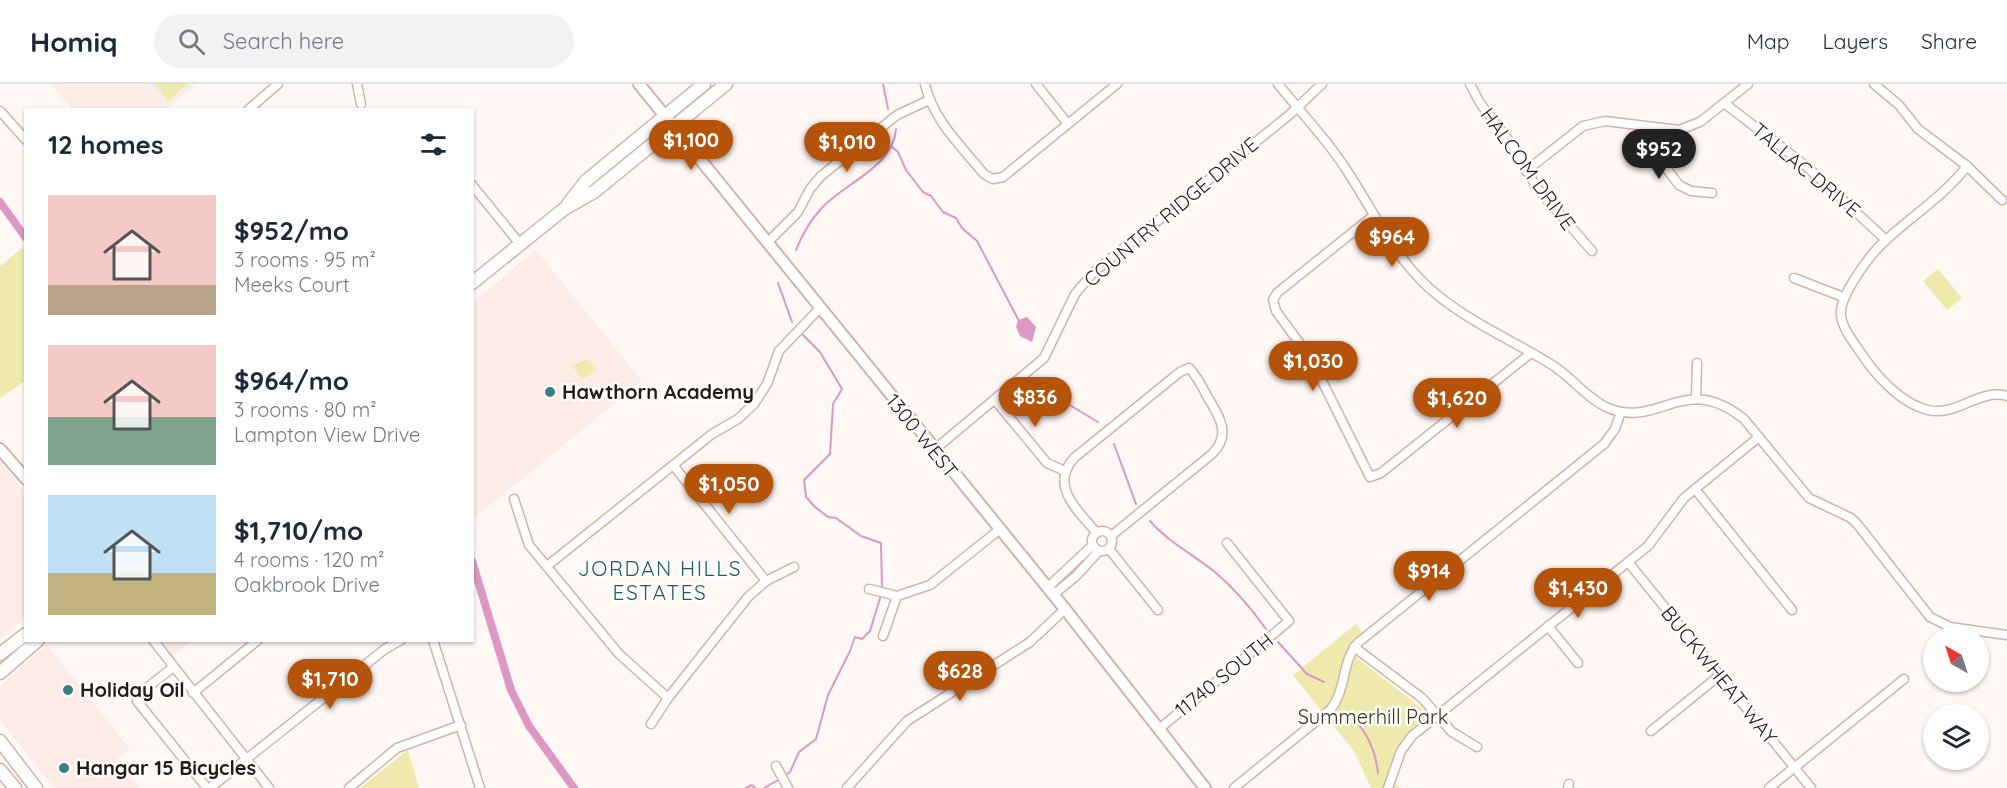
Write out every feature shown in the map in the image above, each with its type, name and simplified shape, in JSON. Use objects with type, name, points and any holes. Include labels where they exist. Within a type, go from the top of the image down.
[{"type":"main road","points":[[564,208],[586,181],[704,84]]},
{"type":"main road","points":[[474,281],[564,208],[594,192],[726,84]]},
{"type":"main road","points":[[0,654],[24,636]]},
{"type":"main road","points":[[0,673],[36,642]]},
{"type":"main road","points":[[0,741],[36,788]]},
{"type":"main road","points":[[0,770],[15,788]]},
{"type":"street","points":[[250,108],[278,84]]},
{"type":"street","points":[[357,84],[361,104]]},
{"type":"street","name":"1300 WEST","points":[[639,84],[1065,609],[1205,788]]},
{"type":"street","points":[[925,84],[930,100],[943,124],[984,174],[993,179],[1003,177],[1117,84]]},
{"type":"street","points":[[1036,84],[1068,124]]},
{"type":"street","points":[[1278,84],[1339,158],[1397,254],[1428,287],[1463,315],[1562,371],[1598,402],[1621,412],[1643,413],[1683,399],[1721,404],[1733,410],[1759,437],[1809,498],[1851,518],[1858,525],[1930,617],[1950,627],[2007,635]]},
{"type":"street","name":"COUNTRY RIDGE DRIVE","points":[[934,450],[1044,358],[1058,334],[1068,306],[1083,282],[1322,84]]},
{"type":"street","name":"HALCOM DRIVE","points":[[1470,84],[1480,103],[1510,141],[1526,171],[1571,229],[1592,251]]},
{"type":"street","points":[[1526,171],[1574,132],[1590,123],[1605,122],[1671,130],[1686,129],[1700,122],[1748,84]]},
{"type":"street","points":[[1874,84],[1899,105],[1918,129],[1967,166],[2002,200]]},
{"type":"street","points":[[768,242],[793,219],[810,189],[821,176],[897,115],[930,100]]},
{"type":"street","name":"TALLAC DRIVE","points":[[1724,103],[1806,166],[1886,240]]},
{"type":"street","points":[[0,111],[24,138]]},
{"type":"street","points":[[1650,128],[1651,148],[1679,185],[1691,191],[1712,193]]},
{"type":"street","points":[[1967,166],[1942,194],[1886,240],[1843,297],[1840,306],[1842,323],[1871,369],[1882,381],[1927,410],[1948,410],[1984,396],[2007,396]]},
{"type":"street","points":[[474,187],[520,244]]},
{"type":"street","points":[[1373,216],[1277,293],[1273,300],[1276,311],[1311,359],[1370,477],[1381,473],[1531,353]]},
{"type":"street","points":[[1794,278],[1843,297]]},
{"type":"street","points":[[546,566],[711,434],[738,419],[754,404],[767,384],[779,351],[820,308]]},
{"type":"street","points":[[1696,399],[1697,363]]},
{"type":"street","points":[[1050,591],[1096,548],[1097,533],[1066,495],[1063,479],[1065,471],[1074,458],[1180,372],[1189,368],[1222,421],[1224,432],[1221,444],[1212,454],[1111,536]]},
{"type":"street","points":[[995,400],[1047,463],[1065,471]]},
{"type":"street","points":[[1234,788],[1331,709],[1341,692],[1346,663],[1354,647],[1604,444],[1615,429],[1621,412]]},
{"type":"street","points":[[1388,788],[1406,743],[1656,538],[1677,505],[1759,437]]},
{"type":"street","points":[[0,449],[24,477]]},
{"type":"street","points":[[672,465],[766,581]]},
{"type":"street","points":[[1695,489],[1792,610]]},
{"type":"street","points":[[514,499],[529,544],[546,566],[619,654],[668,698]]},
{"type":"street","points":[[868,589],[897,596],[930,585],[999,530]]},
{"type":"street","points":[[1097,533],[1106,532],[1111,536],[1113,542],[1109,549]]},
{"type":"street","name":"11740 SOUTH","points":[[1159,729],[1289,621],[1227,543]]},
{"type":"street","points":[[1096,548],[1109,549],[1158,610]]},
{"type":"street","name":"BUCKWHEAT WAY","points":[[1628,562],[1811,788]]},
{"type":"street","points":[[651,724],[668,698],[732,617],[766,581],[794,567]]},
{"type":"street","points":[[883,636],[897,596]]},
{"type":"street","points":[[847,788],[907,721],[1029,642],[1065,609]]},
{"type":"street","points":[[1548,626],[1578,663]]},
{"type":"street","points":[[154,642],[172,668],[269,788]]},
{"type":"street","points":[[193,693],[256,642]]},
{"type":"street","points":[[172,668],[143,691],[137,701],[209,788],[385,649],[397,642]]},
{"type":"street","points":[[434,642],[480,788]]},
{"type":"street","points":[[1354,647],[1414,691],[1452,732],[1477,747]]},
{"type":"street","points":[[1651,730],[1720,675]]},
{"type":"street","points":[[1769,788],[1904,679]]},
{"type":"street","points":[[349,788],[397,748],[461,724]]},
{"type":"street","points":[[776,765],[788,788]]},
{"type":"shaded area","points":[[51,84],[196,84],[167,108],[71,108]]},
{"type":"shaded area","name":"Hawthorn Academy","points":[[536,250],[642,381],[474,518],[474,301]]},
{"type":"shaded area","points":[[1027,317],[1036,327],[1032,342],[1020,336],[1016,327],[1018,320]]},
{"type":"shaded area","points":[[0,462],[24,491],[24,619],[0,639]]},
{"type":"shaded area","points":[[163,642],[191,642],[172,656]]},
{"type":"shaded area","points":[[47,645],[130,749],[116,760],[140,788],[54,788],[0,720],[0,686]]},
{"type":"green space","points":[[154,84],[188,84],[168,101]]},
{"type":"green space","points":[[22,248],[24,250],[24,382],[0,398],[0,266]]},
{"type":"green space","points":[[1938,269],[1962,298],[1947,310],[1923,281]]},
{"type":"green space","points":[[586,359],[596,369],[583,379],[572,366]]},
{"type":"green space","name":"Summerhill Park","points":[[1356,624],[1361,631],[1357,658],[1429,714],[1404,737],[1397,752],[1396,785],[1402,788],[1371,788],[1354,751],[1293,675]]},
{"type":"green space","points":[[408,750],[419,788],[360,788]]},
{"type":"waterway","points":[[883,84],[888,109]]},
{"type":"waterway","points":[[796,250],[806,229],[820,210],[866,174],[886,154],[893,142],[896,129]]},
{"type":"waterway","points":[[892,147],[898,152],[906,170],[923,192],[931,196],[943,212],[956,218],[962,228],[977,241],[1019,321]]},
{"type":"waterway","points":[[0,202],[24,235]]},
{"type":"waterway","points":[[778,283],[792,322]]},
{"type":"waterway","points":[[803,335],[820,352],[842,389],[833,404],[830,454],[804,480],[806,497],[828,517],[836,518],[861,536],[881,543],[882,589]]},
{"type":"waterway","points":[[1048,378],[1063,401],[1098,422]]},
{"type":"waterway","points":[[1114,444],[1136,504]]},
{"type":"waterway","points":[[1150,521],[1223,579],[1266,629]]},
{"type":"waterway","points":[[474,568],[511,690],[529,726],[574,788]]},
{"type":"waterway","points":[[784,776],[790,772],[799,752],[816,739],[828,695],[855,637],[862,639],[870,631],[881,595]]},
{"type":"waterway","points":[[1278,642],[1307,674],[1324,682]]},
{"type":"waterway","points":[[1349,712],[1369,740],[1375,755],[1378,773]]},
{"type":"waterway","points":[[764,788],[780,779]]},
{"type":"waterway","points":[[746,788],[752,785],[755,788]]},
{"type":"place","name":"Hawthorn Academy","points":[[550,392]]},
{"type":"place","name":"Holiday Oil","points":[[68,690]]},
{"type":"place","name":"Hangar 15 Bicycles","points":[[64,768]]},
{"type":"district","name":"JORDAN HILLS ESTATES","points":[[660,581]]}]
